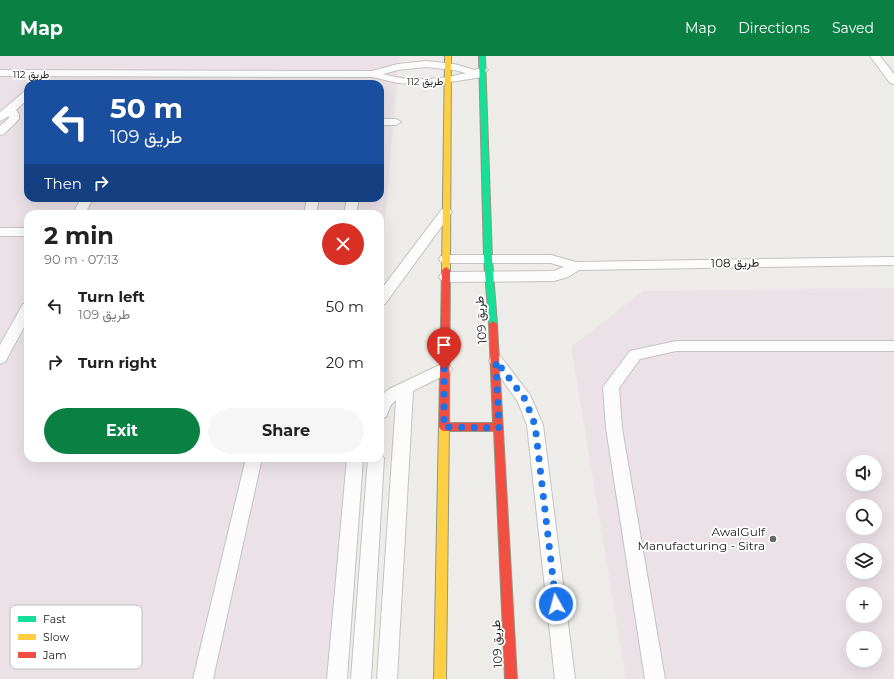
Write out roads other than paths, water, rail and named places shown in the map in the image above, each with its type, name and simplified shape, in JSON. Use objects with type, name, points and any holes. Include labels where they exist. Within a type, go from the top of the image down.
[{"type":"street","name":"طريق 109","points":[[482,56],[480,74],[488,259],[496,361],[511,679]]},
{"type":"street","points":[[440,679],[448,60]]},
{"type":"street","points":[[444,427],[499,428]]},
{"type":"lane","points":[[876,56],[894,81]]},
{"type":"lane","name":"طريق 112","points":[[373,74],[388,69],[448,60],[480,74]]},
{"type":"lane","name":"طريق 112","points":[[0,73],[139,75],[373,74],[400,81],[448,81],[480,74]]},
{"type":"lane","points":[[43,80],[50,74]]},
{"type":"lane","points":[[116,80],[120,74]]},
{"type":"lane","points":[[135,80],[139,75]]},
{"type":"lane","points":[[0,118],[24,97]]},
{"type":"lane","points":[[0,103],[14,114],[14,119],[0,132]]},
{"type":"lane","points":[[384,122],[396,122]]},
{"type":"lane","points":[[384,296],[446,212]]},
{"type":"lane","points":[[0,232],[24,232]]},
{"type":"lane","name":"طريق 108","points":[[446,260],[551,259],[576,266],[894,260]]},
{"type":"lane","name":"طريق 108","points":[[446,277],[554,276],[563,274],[576,266]]},
{"type":"lane","points":[[0,358],[24,314]]},
{"type":"lane","points":[[655,679],[614,428],[611,387],[635,355],[676,346],[894,346]]},
{"type":"lane","points":[[496,361],[525,399],[535,425],[565,679]]},
{"type":"lane","points":[[384,403],[394,393],[444,369]]},
{"type":"lane","points":[[387,679],[405,388]]},
{"type":"lane","points":[[203,679],[253,462]]},
{"type":"lane","points":[[337,679],[355,462]]},
{"type":"lane","points":[[361,679],[376,462]]},
{"type":"place","name":"AwalGulf Manufacturing - Sitra","points":[[773,539]]}]
